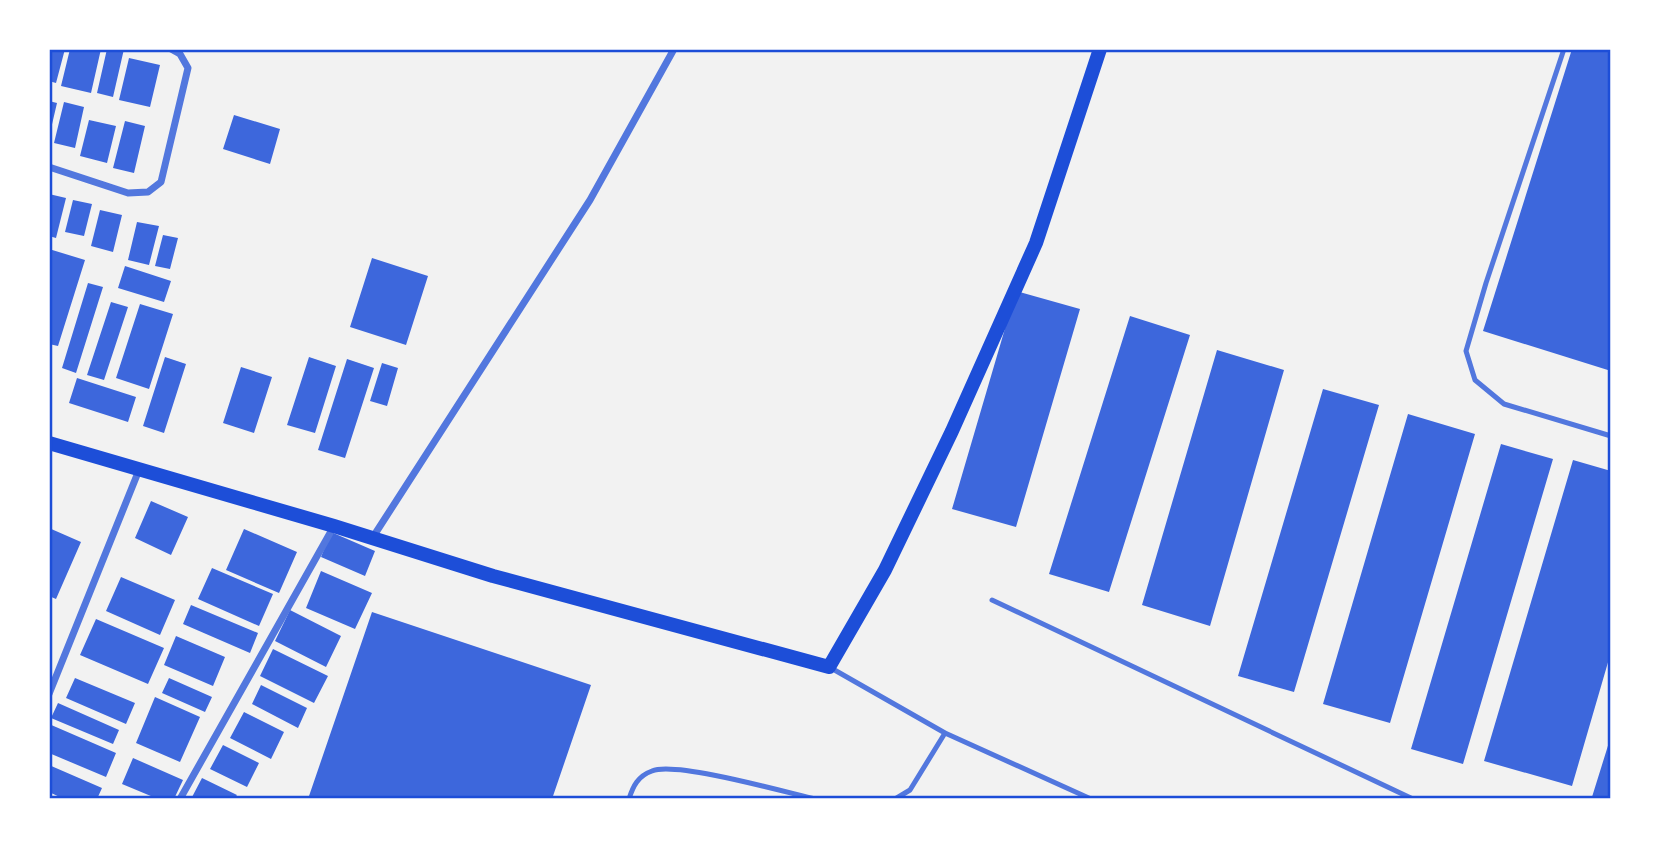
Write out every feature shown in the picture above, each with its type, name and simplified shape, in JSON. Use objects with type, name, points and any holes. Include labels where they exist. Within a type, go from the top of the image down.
[{"type":"main road","points":[[49,443],[373,537],[493,576],[829,667],[885,570],[952,431],[1030,256],[1100,49]]},
{"type":"street","points":[[49,167],[128,193],[148,192],[161,182],[188,68],[180,54],[171,49]]},
{"type":"street","points":[[373,537],[590,200],[674,49]]},
{"type":"street","points":[[49,694],[139,470]]},
{"type":"street","points":[[180,799],[334,526]]},
{"type":"lane","points":[[1564,49],[1466,351],[1475,380],[1504,404],[1611,436]]},
{"type":"lane","points":[[992,600],[1413,799]]},
{"type":"lane","points":[[829,667],[945,733],[1091,799]]},
{"type":"lane","points":[[895,799],[910,790],[945,733]]},
{"type":"lane","points":[[629,799],[634,784],[653,770],[683,769],[815,799]]},
{"type":"building","points":[[49,49],[65,49],[56,83],[49,81]]},
{"type":"building","points":[[70,49],[101,49],[91,93],[61,86]]},
{"type":"building","points":[[107,49],[124,49],[113,97],[97,93]]},
{"type":"building","points":[[1572,49],[1611,49],[1611,371],[1483,331]]},
{"type":"building","points":[[129,58],[160,65],[150,107],[119,100]]},
{"type":"building","points":[[49,101],[57,103],[50,133],[49,132]]},
{"type":"building","points":[[64,102],[84,107],[75,148],[54,143]]},
{"type":"building","points":[[234,115],[280,129],[270,164],[223,149]]},
{"type":"building","points":[[89,120],[116,126],[107,163],[80,156]]},
{"type":"building","points":[[125,121],[145,126],[134,173],[113,168]]},
{"type":"building","points":[[49,194],[66,198],[56,238],[49,236]]},
{"type":"building","points":[[73,200],[92,204],[84,236],[65,232]]},
{"type":"building","points":[[100,210],[122,215],[113,252],[91,246]]},
{"type":"building","points":[[137,222],[159,226],[149,265],[128,260]]},
{"type":"building","points":[[163,235],[178,238],[170,269],[155,266]]},
{"type":"building","points":[[49,249],[85,260],[58,346],[49,344]]},
{"type":"building","points":[[372,258],[428,276],[406,345],[350,327]]},
{"type":"building","points":[[125,266],[171,281],[164,302],[118,288]]},
{"type":"building","points":[[88,283],[103,287],[76,373],[62,368]]},
{"type":"building","points":[[1016,291],[1080,309],[1016,527],[952,509]]},
{"type":"building","points":[[111,302],[128,307],[104,380],[87,375]]},
{"type":"building","points":[[140,304],[173,314],[149,389],[116,378]]},
{"type":"building","points":[[1130,316],[1190,335],[1109,592],[1049,574]]},
{"type":"building","points":[[1217,350],[1284,370],[1210,626],[1142,605]]},
{"type":"building","points":[[165,357],[186,364],[164,433],[143,426]]},
{"type":"building","points":[[309,357],[336,366],[315,433],[287,425]]},
{"type":"building","points":[[347,359],[374,368],[345,458],[318,450]]},
{"type":"building","points":[[382,363],[398,368],[387,406],[370,401]]},
{"type":"building","points":[[241,367],[272,377],[254,433],[223,423]]},
{"type":"building","points":[[77,378],[136,397],[128,422],[69,403]]},
{"type":"building","points":[[1323,389],[1379,405],[1294,692],[1238,676]]},
{"type":"building","points":[[1408,414],[1475,434],[1390,723],[1323,704]]},
{"type":"building","points":[[1501,444],[1553,459],[1463,764],[1411,749]]},
{"type":"building","points":[[1573,460],[1611,471],[1611,652],[1572,786],[1484,761]]},
{"type":"building","points":[[151,501],[188,517],[171,555],[135,538]]},
{"type":"building","points":[[49,528],[81,542],[56,599],[49,596]]},
{"type":"building","points":[[244,529],[297,552],[279,593],[226,570]]},
{"type":"building","points":[[331,532],[375,551],[365,576],[321,557]]},
{"type":"building","points":[[212,568],[273,594],[259,626],[198,599]]},
{"type":"building","points":[[321,571],[372,593],[355,629],[306,608]]},
{"type":"building","points":[[121,577],[175,600],[160,635],[106,611]]},
{"type":"building","points":[[191,605],[258,633],[250,653],[183,624]]},
{"type":"building","points":[[290,610],[341,636],[326,667],[275,641]]},
{"type":"building","points":[[372,612],[591,685],[552,799],[308,799]]},
{"type":"building","points":[[96,619],[164,648],[148,684],[80,655]]},
{"type":"building","points":[[176,636],[225,657],[213,686],[164,665]]},
{"type":"building","points":[[273,649],[328,676],[314,703],[260,676]]},
{"type":"building","points":[[75,678],[135,703],[126,724],[66,698]]},
{"type":"building","points":[[169,678],[212,697],[205,712],[162,693]]},
{"type":"building","points":[[261,685],[307,708],[298,728],[252,704]]},
{"type":"building","points":[[155,697],[200,717],[180,762],[136,743]]},
{"type":"building","points":[[58,703],[119,730],[113,744],[51,718]]},
{"type":"building","points":[[244,712],[284,732],[271,759],[230,738]]},
{"type":"building","points":[[49,724],[116,753],[106,777],[49,753]]},
{"type":"building","points":[[1611,736],[1611,799],[1599,799],[1592,797]]},
{"type":"building","points":[[223,745],[259,763],[247,787],[210,769]]},
{"type":"building","points":[[133,758],[183,780],[174,799],[158,799],[122,784]]},
{"type":"building","points":[[49,765],[102,788],[97,799],[64,799],[49,792]]},
{"type":"building","points":[[202,778],[237,795],[234,799],[191,799]]}]
